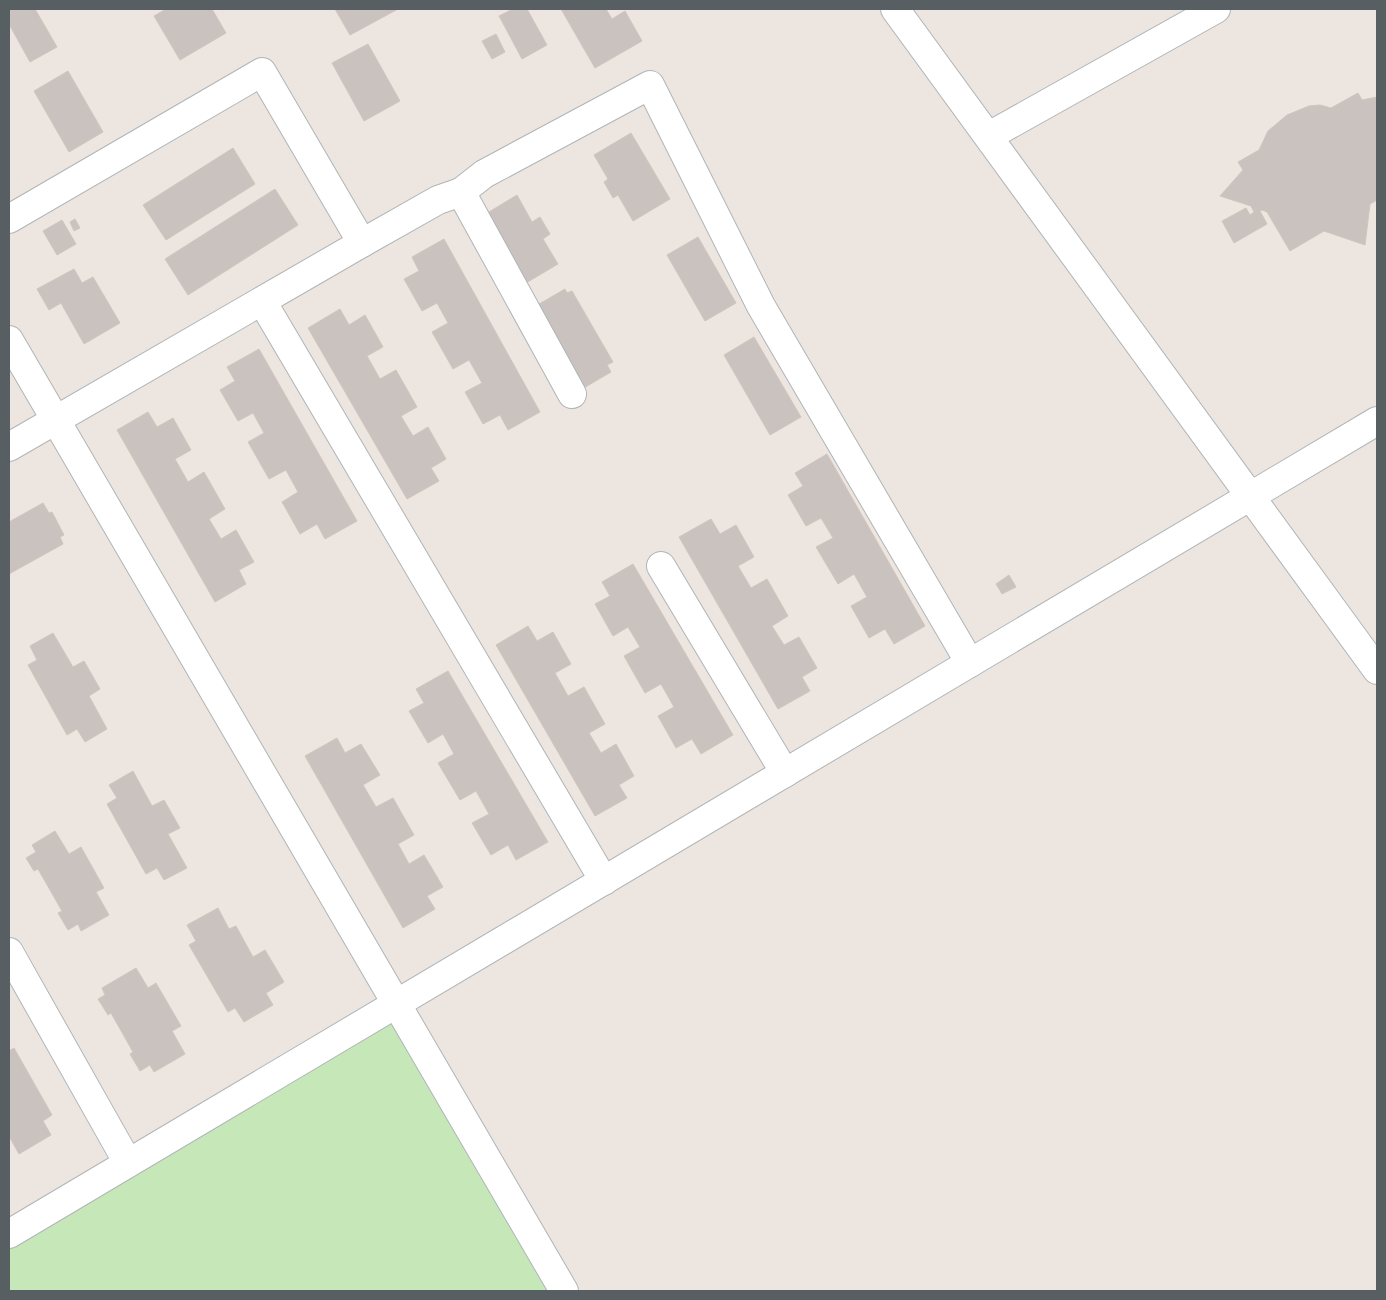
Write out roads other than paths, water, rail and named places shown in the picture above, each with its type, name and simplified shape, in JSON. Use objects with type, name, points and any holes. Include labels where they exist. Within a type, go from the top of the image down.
[{"type":"street","points":[[895,9],[990,136],[1377,670]]},
{"type":"street","points":[[990,136],[1216,9]]},
{"type":"street","points":[[9,219],[262,72],[362,243]]},
{"type":"street","points":[[9,448],[362,243],[438,200],[461,192],[484,174],[650,85],[761,306],[970,663]]},
{"type":"street","points":[[461,192],[572,394]]},
{"type":"street","points":[[262,300],[604,881]]},
{"type":"street","points":[[9,340],[398,1003],[564,1291]]},
{"type":"street","points":[[9,1234],[1377,421]]},
{"type":"street","points":[[661,566],[785,773]]},
{"type":"street","points":[[9,952],[128,1163]]}]
